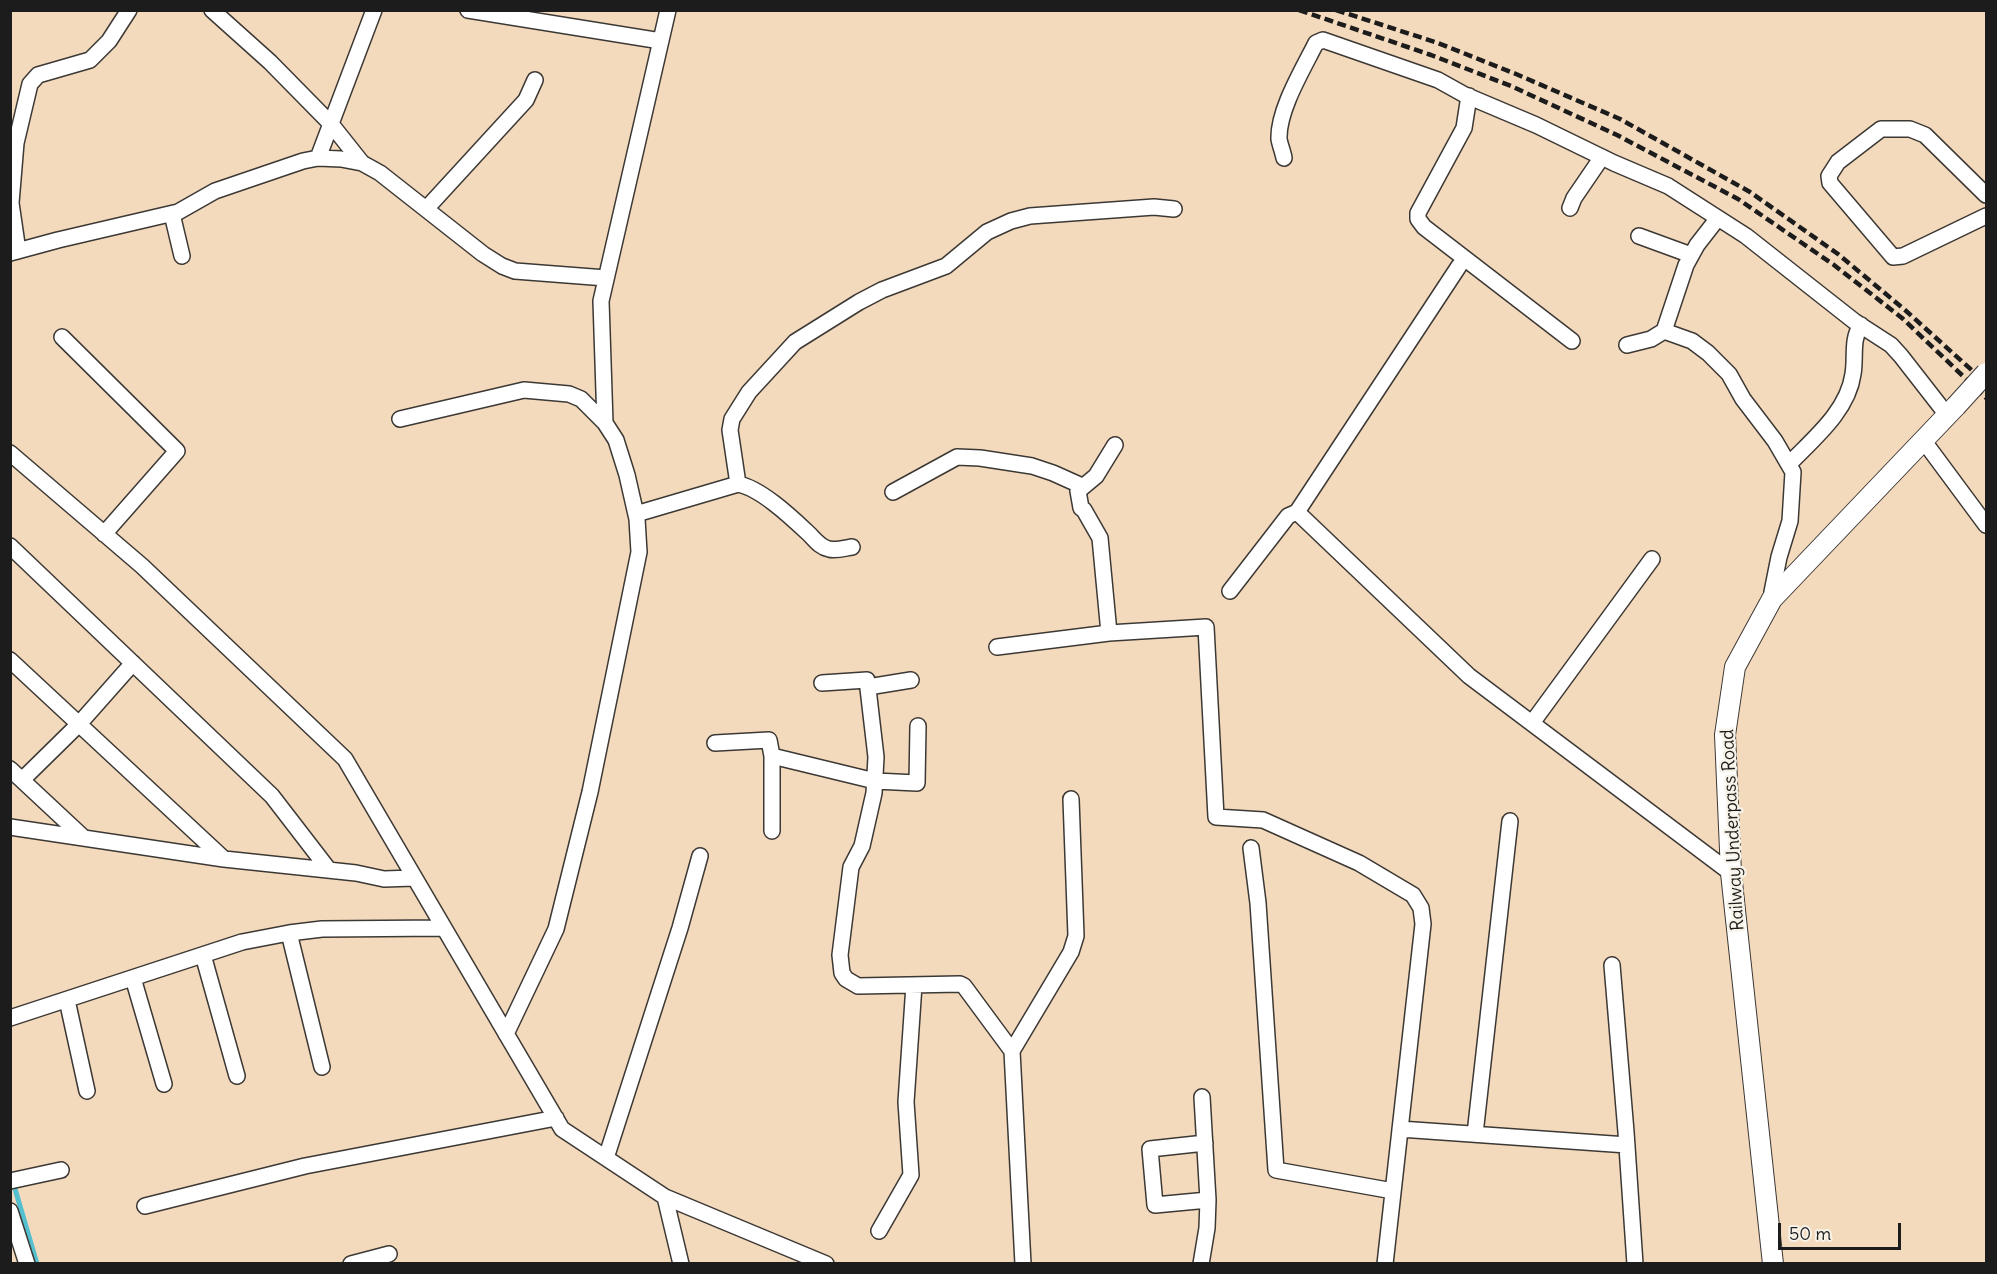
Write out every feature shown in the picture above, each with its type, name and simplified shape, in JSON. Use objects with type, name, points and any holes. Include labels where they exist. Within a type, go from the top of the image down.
[{"type":"street","points":[[129,10],[109,41],[90,60],[38,75],[30,84],[15,153],[11,203],[14,252],[172,214],[215,190],[303,161],[318,158],[362,162]]},
{"type":"street","points":[[212,10],[227,16],[331,124],[362,162],[380,173],[483,254],[515,271],[606,278]]},
{"type":"street","points":[[318,158],[374,10]]},
{"type":"street","points":[[468,10],[661,41]]},
{"type":"street","points":[[605,423],[601,301],[668,10]]},
{"type":"street","points":[[1284,158],[1280,139],[1286,110],[1292,91],[1316,43],[1323,40],[1438,80],[1668,186],[1746,236],[1861,325],[1891,345],[1951,410]]},
{"type":"street","points":[[426,209],[526,100],[535,80]]},
{"type":"street","points":[[1469,96],[1464,128],[1418,213],[1418,219],[1424,227],[1572,341]]},
{"type":"street","points":[[1986,195],[1940,148],[1924,135],[1910,129],[1881,129],[1838,162],[1829,176],[1830,183],[1893,257],[1903,256],[1986,216]]},
{"type":"street","points":[[1570,208],[1574,198],[1602,157]]},
{"type":"street","points":[[738,484],[730,430],[732,419],[749,392],[795,342],[882,290],[946,266],[987,232],[1011,221],[1030,216],[1154,207],[1174,208]]},
{"type":"street","points":[[172,214],[182,256]]},
{"type":"street","points":[[1627,345],[1651,339],[1664,331],[1686,265],[1718,218]]},
{"type":"street","points":[[1639,236],[1691,255]]},
{"type":"street","points":[[1230,591],[1288,516],[1297,512],[1459,266]]},
{"type":"street","points":[[1789,464],[1828,424],[1840,407],[1853,376],[1856,333],[1861,325]]},
{"type":"street","points":[[1664,331],[1692,341],[1708,352],[1729,374],[1743,399],[1775,441],[1793,472],[1790,521],[1776,569],[1772,592],[1774,596]]},
{"type":"street","points":[[62,337],[177,451],[104,534]]},
{"type":"street","name":"Railway Underpass Road","points":[[1773,1263],[1731,873],[1725,735],[1735,667],[1774,596],[1986,373]]},
{"type":"street","points":[[400,419],[524,390],[569,394],[581,399],[605,423],[616,440],[636,514],[639,552],[590,792],[556,929],[506,1034]]},
{"type":"street","points":[[1923,440],[1986,525]]},
{"type":"street","points":[[1109,633],[1100,538],[1084,510],[1080,508],[1078,491],[1096,476],[1115,445]]},
{"type":"street","points":[[10,453],[150,574],[345,759],[562,1128],[665,1197],[826,1263]]},
{"type":"street","points":[[893,492],[957,457],[1032,466],[1082,486]]},
{"type":"street","points":[[636,514],[738,484],[744,485],[765,498],[824,548],[831,550],[852,547]]},
{"type":"street","points":[[1297,512],[1469,676],[1731,873]]},
{"type":"street","points":[[10,546],[272,796],[329,870]]},
{"type":"street","points":[[1532,723],[1652,559]]},
{"type":"street","points":[[997,647],[1109,633],[1206,627],[1216,817],[1263,820],[1359,863],[1413,895],[1421,908],[1423,924],[1385,1263]]},
{"type":"street","points":[[10,660],[224,859]]},
{"type":"street","points":[[84,838],[16,775],[79,724],[133,663]]},
{"type":"street","points":[[822,683],[867,680],[876,757],[875,781],[866,833],[851,867],[840,955],[842,973],[846,979],[858,986],[960,984],[964,986],[1012,1051],[1023,1263]]},
{"type":"street","points":[[868,687],[911,680]]},
{"type":"street","points":[[772,756],[875,781],[917,783],[918,726]]},
{"type":"street","points":[[716,743],[769,740],[772,756],[772,831]]},
{"type":"street","points":[[1012,1051],[1071,952],[1076,936],[1071,799]]},
{"type":"street","points":[[1475,1134],[1510,821]]},
{"type":"street","points":[[10,827],[224,859],[329,870],[384,879],[414,878]]},
{"type":"street","points":[[1251,848],[1258,903],[1276,1170],[1393,1191]]},
{"type":"street","points":[[606,1158],[680,928],[700,856]]},
{"type":"street","points":[[10,1018],[242,942],[289,933],[341,928],[444,928]]},
{"type":"street","points":[[289,933],[322,1067]]},
{"type":"street","points":[[203,955],[237,1076]]},
{"type":"street","points":[[1612,965],[1635,1263]]},
{"type":"street","points":[[133,978],[164,1084]]},
{"type":"street","points":[[879,1231],[911,1175],[906,1102],[914,985]]},
{"type":"street","points":[[67,1000],[87,1092]]},
{"type":"street","points":[[1201,1263],[1208,1228],[1202,1097]]},
{"type":"street","points":[[145,1206],[305,1166],[556,1118]]},
{"type":"street","points":[[1400,1129],[1627,1145]]},
{"type":"street","points":[[1205,1143],[1150,1149],[1155,1205],[1208,1200]]},
{"type":"street","points":[[14,1180],[61,1170]]},
{"type":"street","points":[[665,1197],[681,1263]]},
{"type":"street","points":[[10,1211],[27,1263]]},
{"type":"street","points":[[351,1263],[389,1254]]},
{"type":"waterway","points":[[13,1182],[37,1264]]},
{"type":"railway","points":[[1299,10],[1431,55],[1511,86],[1617,135],[1738,199],[1834,265],[1902,318],[1986,398]]},
{"type":"railway","points":[[1336,10],[1438,43],[1620,119],[1750,192],[1838,254],[1905,310],[1986,383]]}]
